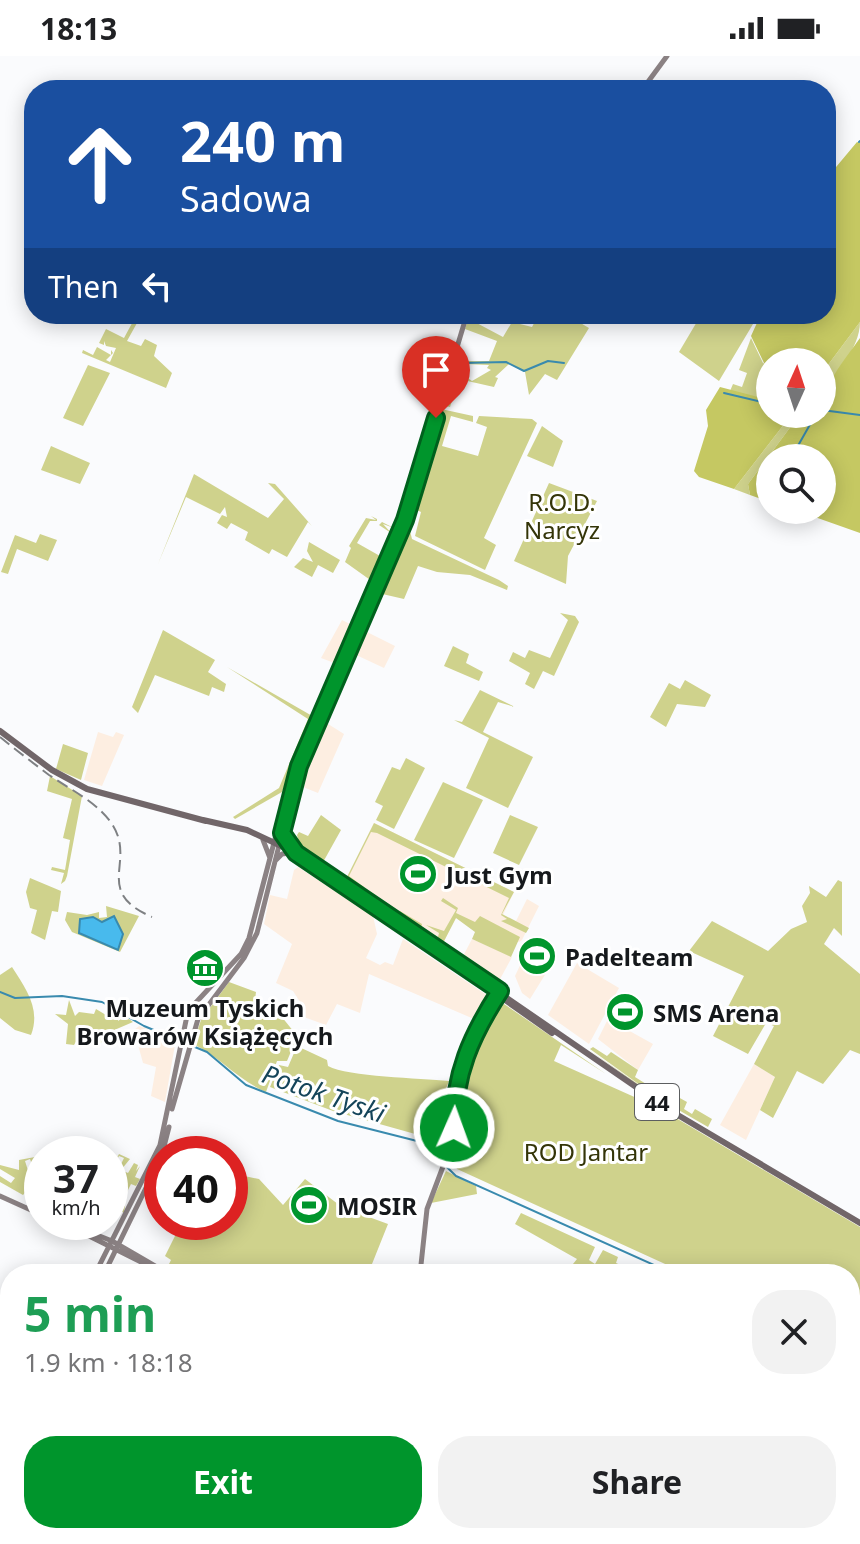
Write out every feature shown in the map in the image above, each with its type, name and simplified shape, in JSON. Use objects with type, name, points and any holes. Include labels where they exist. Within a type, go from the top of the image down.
[{"type":"main road","points":[[649,80],[667,56]]},
{"type":"main road","points":[[277,844],[278,826],[299,766],[405,520],[464,324]]},
{"type":"main road","name":"44","points":[[0,731],[52,770],[87,789],[262,838],[293,853],[573,1045],[732,1148],[860,1222]]},
{"type":"main road","points":[[167,1136],[196,1026],[211,998],[250,949],[299,766]]},
{"type":"main road","points":[[273,860],[262,838],[278,826]]},
{"type":"main road","points":[[162,1136],[181,1039],[193,1002],[246,946],[273,860],[282,854],[293,853],[282,833]]},
{"type":"main road","points":[[420,1264],[420,1249],[433,1190],[454,1134],[454,1096],[477,1026],[497,992]]},
{"type":"main road","points":[[102,1264],[144,1187]]},
{"type":"main road","points":[[0,1196],[24,1207]]},
{"type":"main road","points":[[103,1240],[149,1264]]},
{"type":"main road","points":[[107,1264],[114,1245]]},
{"type":"shaded area","points":[[857,142],[860,143],[860,322],[836,354],[836,348],[757,348],[751,336],[756,324],[836,324],[836,167]]},
{"type":"shaded area","points":[[860,338],[860,533],[835,524],[836,444],[778,444],[790,428],[836,428],[836,373]]},
{"type":"shaded area","points":[[720,387],[756,396],[756,428],[781,428],[769,444],[756,444],[756,461],[734,489],[699,477],[694,471],[708,426],[706,410]]},
{"type":"shaded area","points":[[756,473],[756,497],[750,495],[748,484]]},
{"type":"shaded area","points":[[342,620],[354,626],[337,664],[321,658]]},
{"type":"shaded area","points":[[363,630],[395,646],[384,668],[352,653]]},
{"type":"shaded area","points":[[325,722],[344,734],[318,793],[298,785]]},
{"type":"shaded area","points":[[98,732],[113,737],[116,732],[124,735],[102,786],[84,780]]},
{"type":"shaded area","points":[[374,823],[514,892],[503,915],[516,921],[527,899],[539,906],[522,940],[519,942],[476,932],[456,918],[441,947],[345,881]]},
{"type":"shaded area","points":[[298,867],[373,916],[377,934],[366,958],[380,965],[385,962],[393,965],[403,939],[488,996],[474,1019],[369,974],[360,1013],[337,1004],[326,1025],[301,1016],[302,1005],[293,991],[276,983],[292,944],[264,924],[270,895],[287,899],[294,870]]},
{"type":"shaded area","points":[[472,939],[512,957],[499,981],[483,975],[461,960]]},
{"type":"shaded area","points":[[531,942],[556,957],[530,999],[522,993],[515,976]]},
{"type":"shaded area","points":[[577,963],[619,988],[589,1044],[548,1015]]},
{"type":"shaded area","points":[[608,1019],[653,1044],[638,1070],[598,1039]]},
{"type":"shaded area","points":[[139,1026],[176,1039],[165,1102],[151,1096],[156,1067],[143,1063],[134,1030]]},
{"type":"shaded area","points":[[754,1064],[775,1077],[746,1140],[720,1125]]},
{"type":"green space","points":[[860,322],[856,342],[836,376],[836,354]]},
{"type":"green space","points":[[132,324],[136,324],[127,341],[141,346],[145,339],[157,345],[154,356],[172,373],[166,388],[82,353],[83,350],[93,355],[97,347],[111,355],[106,360],[110,362],[116,348],[106,346],[104,341],[104,345],[99,343],[106,329],[124,338]]},
{"type":"green space","points":[[467,324],[479,324],[503,337],[511,324],[532,327],[534,324],[582,324],[589,328],[557,380],[545,374],[529,395],[525,372],[509,364],[495,377],[498,378],[494,387],[463,380],[465,376],[472,381],[491,370],[487,368],[489,365],[464,364],[450,407],[445,406],[455,361],[489,361],[497,341],[465,329]]},
{"type":"green space","points":[[696,324],[753,324],[719,381],[679,352]]},
{"type":"green space","points":[[751,338],[756,348],[756,397],[730,391],[733,384],[742,387],[747,373],[739,370]]},
{"type":"green space","points":[[88,365],[110,373],[83,426],[63,418]]},
{"type":"green space","points":[[441,409],[473,416],[473,422],[451,416],[442,446],[478,456],[487,427],[476,423],[479,416],[532,419],[537,423],[484,538],[496,545],[485,570],[415,536],[421,512],[412,508]]},
{"type":"green space","points":[[542,426],[563,441],[553,467],[527,456]]},
{"type":"green space","points":[[781,428],[790,428],[778,444],[769,444]]},
{"type":"green space","points":[[51,446],[90,463],[80,484],[41,470]]},
{"type":"green space","points":[[756,461],[756,473],[748,484],[750,495],[734,489]]},
{"type":"green space","points":[[194,474],[268,518],[284,499],[268,483],[275,484],[312,526],[308,522],[287,557],[272,549],[269,554],[245,540],[248,532],[231,523],[227,529],[217,523],[222,515],[227,517],[225,507],[220,514],[186,497],[158,564]]},
{"type":"green space","name":"R.O.D. Narcyz","points":[[549,483],[597,501],[568,556],[566,584],[514,561]]},
{"type":"green space","points":[[371,516],[377,519],[377,521],[370,521],[357,543],[380,556],[391,533],[379,525],[382,522],[394,528],[383,524],[394,536],[373,582],[345,562],[351,548],[349,546],[366,518],[376,520]]},
{"type":"green space","points":[[408,523],[412,539],[499,580],[508,586],[507,590],[470,575],[437,572],[418,566],[404,599],[378,593]]},
{"type":"green space","points":[[40,534],[57,540],[48,561],[17,549],[8,574],[1,572],[15,535],[36,543]]},
{"type":"green space","points":[[309,542],[340,560],[333,573],[318,565],[312,577],[294,567],[303,558],[313,562],[307,551]]},
{"type":"green space","points":[[560,613],[575,616],[579,622],[554,676],[543,671],[534,689],[525,684],[530,673],[509,661],[513,652],[525,658],[529,650],[550,658],[568,620]]},
{"type":"green space","points":[[163,630],[215,660],[208,672],[226,684],[224,692],[212,687],[209,696],[155,675],[138,713],[132,707]]},
{"type":"green space","points":[[453,646],[469,654],[466,663],[483,672],[479,681],[444,666]]},
{"type":"green space","points":[[227,667],[314,717],[282,792],[235,819],[233,817],[279,788],[308,719]]},
{"type":"green space","points":[[685,680],[711,695],[705,707],[677,704],[666,727],[650,717],[669,683],[680,689]]},
{"type":"green space","points":[[480,690],[515,707],[498,702],[483,732],[533,757],[508,808],[466,788],[489,738],[454,720],[462,722]]},
{"type":"green space","points":[[63,744],[88,753],[81,780],[56,769]]},
{"type":"green space","points":[[406,758],[425,768],[394,829],[376,820],[383,806],[375,802],[392,767],[400,770]]},
{"type":"green space","points":[[50,776],[82,796],[67,876],[61,884],[64,873],[51,870],[52,867],[65,870],[70,840],[63,838],[72,799],[47,791]]},
{"type":"green space","points":[[443,782],[483,800],[454,858],[414,840]]},
{"type":"green space","points":[[321,815],[341,830],[322,864],[300,847],[297,835],[299,832],[308,836]]},
{"type":"green space","points":[[510,815],[538,827],[519,865],[493,853]]},
{"type":"green space","points":[[374,823],[514,892],[502,914],[529,928],[526,933],[501,921],[507,919],[501,915],[509,898],[377,833],[371,832],[349,876],[364,887],[361,892],[345,881]]},
{"type":"green space","points":[[30,878],[61,891],[58,912],[52,911],[45,940],[31,933],[37,910],[30,908],[26,892]]},
{"type":"green space","points":[[838,880],[842,882],[842,936],[834,928],[824,944],[860,974],[860,1054],[850,1050],[823,1084],[797,1071],[773,1118],[760,1110],[775,1077],[754,1064],[774,1026],[766,1023],[748,1054],[713,1036],[744,976],[689,951],[712,921],[768,951],[791,929],[807,922],[802,906],[810,893],[809,886],[826,897]]},
{"type":"green space","points":[[443,898],[458,908],[456,913],[475,922],[480,916],[520,937],[511,957],[472,939],[475,932],[456,918],[441,947],[397,917],[400,911],[422,924],[421,929],[438,937],[439,933],[426,925],[444,931],[456,910],[441,901]]},
{"type":"green space","points":[[106,906],[139,916],[120,952],[72,932],[65,920],[67,912],[87,915],[99,912],[99,918],[107,917]]},
{"type":"green space","points":[[12,967],[27,991],[33,1008],[31,1035],[15,1030],[0,1018],[0,975]]},
{"type":"green space","points":[[229,982],[256,992],[255,1000],[273,1006],[294,1032],[292,1040],[295,1042],[287,1061],[277,1061],[266,1092],[193,1044],[201,1020]]},
{"type":"green space","points":[[69,1000],[75,1016],[79,1012],[94,1014],[96,1009],[106,1015],[110,1009],[120,1014],[118,1021],[125,1016],[133,1022],[112,1031],[97,1047],[97,1034],[93,1031],[84,1041],[78,1038],[74,1045],[66,1044],[68,1024],[55,1014],[66,1015]]},
{"type":"green space","name":"ROD Jantar","points":[[504,1004],[606,1074],[561,1045],[554,1061],[659,1108],[860,1227],[860,1264],[665,1264],[457,1169],[454,1163],[462,1132],[458,1094],[478,1032],[496,1006]]},
{"type":"green space","points":[[297,1046],[327,1060],[328,1066],[338,1070],[449,1081],[431,1126],[433,1139],[333,1111],[270,1087],[279,1065],[288,1067]]},
{"type":"green space","points":[[593,1047],[607,1056],[611,1052],[638,1070],[635,1077],[673,1101],[678,1097],[687,1102],[684,1109],[692,1114],[695,1109],[712,1119],[708,1127],[663,1101],[670,1108],[589,1050],[662,1101],[590,1049]]},
{"type":"green space","points":[[24,1159],[23,1195],[0,1182],[0,1176],[11,1183],[15,1178],[0,1169],[0,1165],[19,1170],[19,1160]]},
{"type":"green space","points":[[134,1163],[138,1165],[136,1171],[140,1166],[135,1177],[140,1179],[136,1186],[131,1184],[128,1190],[128,1173]]},
{"type":"green space","points":[[446,1171],[476,1186],[477,1194],[431,1203]]},
{"type":"green space","points":[[248,1177],[259,1179],[283,1205],[305,1179],[355,1217],[358,1213],[388,1224],[372,1264],[169,1264],[171,1260],[165,1256],[173,1240],[248,1240]]},
{"type":"green space","points":[[521,1213],[595,1247],[589,1260],[595,1264],[573,1264],[577,1259],[515,1224]]},
{"type":"green space","points":[[603,1250],[618,1257],[618,1264],[595,1264]]},
{"type":"water","points":[[114,916],[123,934],[118,950],[79,933],[80,919],[93,917],[102,922]]},
{"type":"waterway","points":[[453,388],[462,363],[506,362],[524,371],[548,361],[564,363]]},
{"type":"waterway","points":[[724,393],[756,401]]},
{"type":"waterway","points":[[836,412],[860,415]]},
{"type":"waterway","points":[[799,444],[808,428]]},
{"type":"waterway","name":"Potok Tyski","points":[[0,992],[15,998],[62,996],[102,1002],[144,1026],[207,1052],[246,1085],[338,1121],[421,1142],[456,1176],[652,1264]]},
{"type":"railway","points":[[0,737],[106,816],[118,838],[120,886],[124,897],[152,917]]},
{"type":"place","name":"Just Gym","points":[[418,874]]},
{"type":"place","name":"Padelteam","points":[[537,956]]},
{"type":"place","name":"Muzeum Tyskich Browarów Książęcych","points":[[205,968]]},
{"type":"place","name":"SMS Arena","points":[[625,1012]]},
{"type":"place","name":"MOSIR","points":[[309,1205]]},
{"type":"route","points":[[436,418],[405,520],[299,766],[282,833],[296,853],[500,991],[477,1026],[457,1082],[454,1128]]}]
